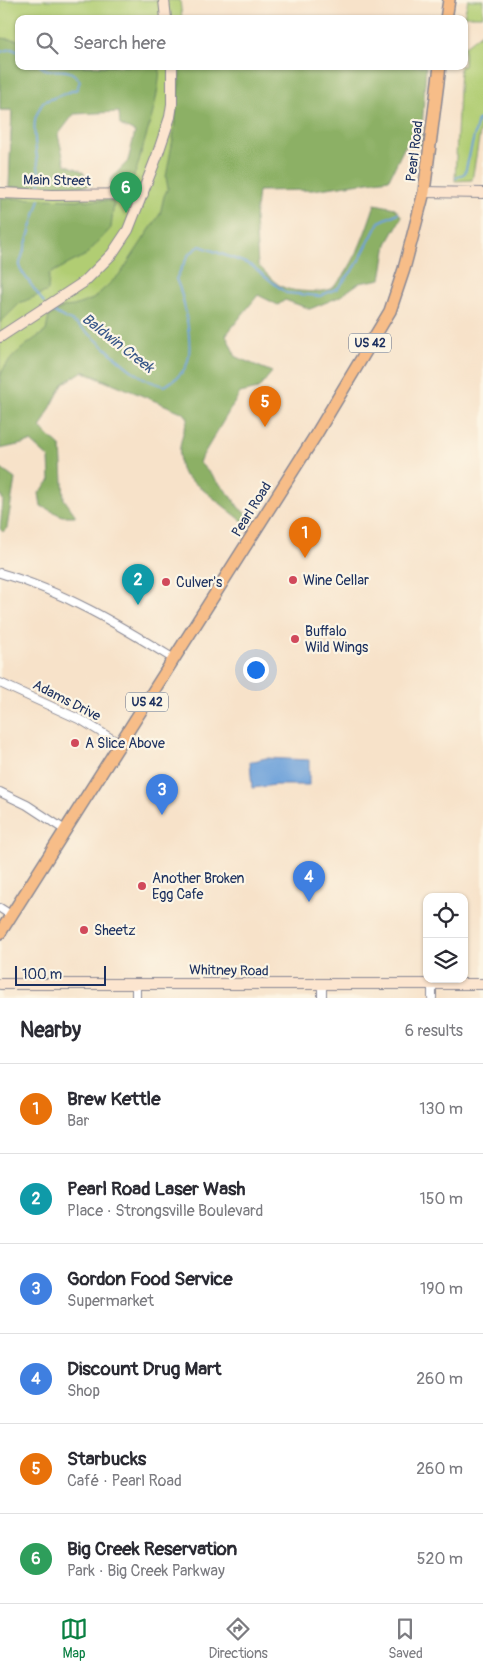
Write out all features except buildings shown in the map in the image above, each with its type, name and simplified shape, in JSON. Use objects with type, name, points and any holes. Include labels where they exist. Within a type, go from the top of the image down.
[{"type":"main road","points":[[447,15],[449,0]]},
{"type":"main road","name":"Pearl Road","points":[[0,933],[317,433],[390,311],[404,269],[424,192],[439,70]]},
{"type":"street","points":[[164,0],[166,15]]},
{"type":"street","points":[[0,337],[54,304],[84,282],[112,254],[128,230],[143,194],[170,117],[172,70]]},
{"type":"street","points":[[424,192],[483,193]]},
{"type":"street","name":"Main Street","points":[[0,193],[53,195],[143,194]]},
{"type":"street","points":[[0,573],[60,595],[115,624],[174,659]]},
{"type":"street","name":"Adams Drive","points":[[0,683],[83,721],[120,744]]},
{"type":"street","points":[[0,792],[27,805],[64,830]]},
{"type":"street","points":[[0,908],[11,916]]},
{"type":"street","points":[[136,983],[136,998]]},
{"type":"street","name":"Whitney Road","points":[[0,984],[483,984]]},
{"type":"street","points":[[432,984],[432,998]]},
{"type":"street","points":[[322,985],[322,998]]},
{"type":"green space","points":[[0,0],[180,0],[182,15],[15,15],[15,70],[185,70],[172,178],[111,384],[76,369],[57,392],[0,435],[0,194],[9,193],[12,110],[0,110]],"holes":[[[146,109],[119,186],[119,194],[45,194],[48,111]]]},
{"type":"green space","points":[[468,0],[483,0],[483,16],[464,15]]},
{"type":"green space","points":[[483,32],[483,124],[472,180],[455,181],[460,70],[468,70],[468,44]]},
{"type":"green space","points":[[0,38],[15,40],[15,70],[160,70],[152,117],[137,168],[127,187],[112,189],[110,180],[128,161],[135,132],[120,125],[119,112],[74,114],[58,135],[65,164],[82,171],[92,185],[70,188],[9,187],[12,110],[0,110]]},
{"type":"green space","points":[[181,70],[426,70],[421,146],[405,146],[389,179],[313,190],[258,191],[255,219],[258,265],[278,284],[295,290],[326,290],[338,283],[358,250],[375,204],[395,208],[402,217],[387,244],[381,279],[359,283],[339,297],[310,309],[285,300],[278,305],[258,295],[226,335],[236,357],[272,372],[258,389],[240,393],[199,462],[230,495],[239,508],[250,517],[245,523],[183,474],[179,453],[188,418],[184,413],[83,371],[63,384],[40,428],[61,447],[64,499],[76,516],[62,516],[41,506],[39,493],[50,480],[49,458],[31,442],[0,449],[0,378],[12,357],[46,331],[49,316],[64,307],[74,306],[93,299],[121,273],[160,214],[168,188],[166,177],[173,139]]},
{"type":"green space","points":[[0,198],[114,201],[111,228],[86,255],[49,274],[48,291],[20,303],[0,323]]},
{"type":"green space","points":[[0,468],[15,479],[7,528],[3,532],[0,529],[3,500],[0,494]]},
{"type":"water","points":[[266,758],[309,760],[309,785],[275,785],[252,788],[250,762]]},
{"type":"waterway","name":"Baldwin Creek","points":[[0,52],[12,49],[15,50]]},
{"type":"waterway","name":"Baldwin Creek","points":[[40,192],[34,129],[36,116],[43,102],[77,89],[80,81],[70,72],[50,70]]},
{"type":"waterway","name":"Baldwin Creek","points":[[456,178],[465,173],[478,120],[483,116]]},
{"type":"waterway","name":"Baldwin Creek","points":[[40,199],[20,263],[20,269],[44,303]]},
{"type":"waterway","name":"Baldwin Creek","points":[[49,308],[87,332],[118,360],[140,376],[165,386],[183,371],[189,356],[187,321],[176,279],[189,254],[200,246],[251,265],[286,293],[320,296],[338,288],[356,266],[379,222],[398,213]]},
{"type":"place","name":"Big Creek Reservation","points":[[126,213]]},
{"type":"place","name":"Starbucks","points":[[265,427]]},
{"type":"place","name":"Brew Kettle","points":[[305,558]]},
{"type":"place","name":"Wine Cellar","points":[[293,580]]},
{"type":"place","name":"Culver's","points":[[166,582]]},
{"type":"place","name":"Pearl Road Laser Wash","points":[[138,605]]},
{"type":"place","name":"Buffalo Wild Wings","points":[[295,639]]},
{"type":"place","name":"A Slice Above","points":[[75,743]]},
{"type":"place","name":"Gordon Food Service","points":[[162,815]]},
{"type":"place","name":"Another Broken Egg Cafe","points":[[142,886]]},
{"type":"place","name":"Discount Drug Mart","points":[[309,902]]},
{"type":"place","name":"Sheetz","points":[[84,930]]}]
